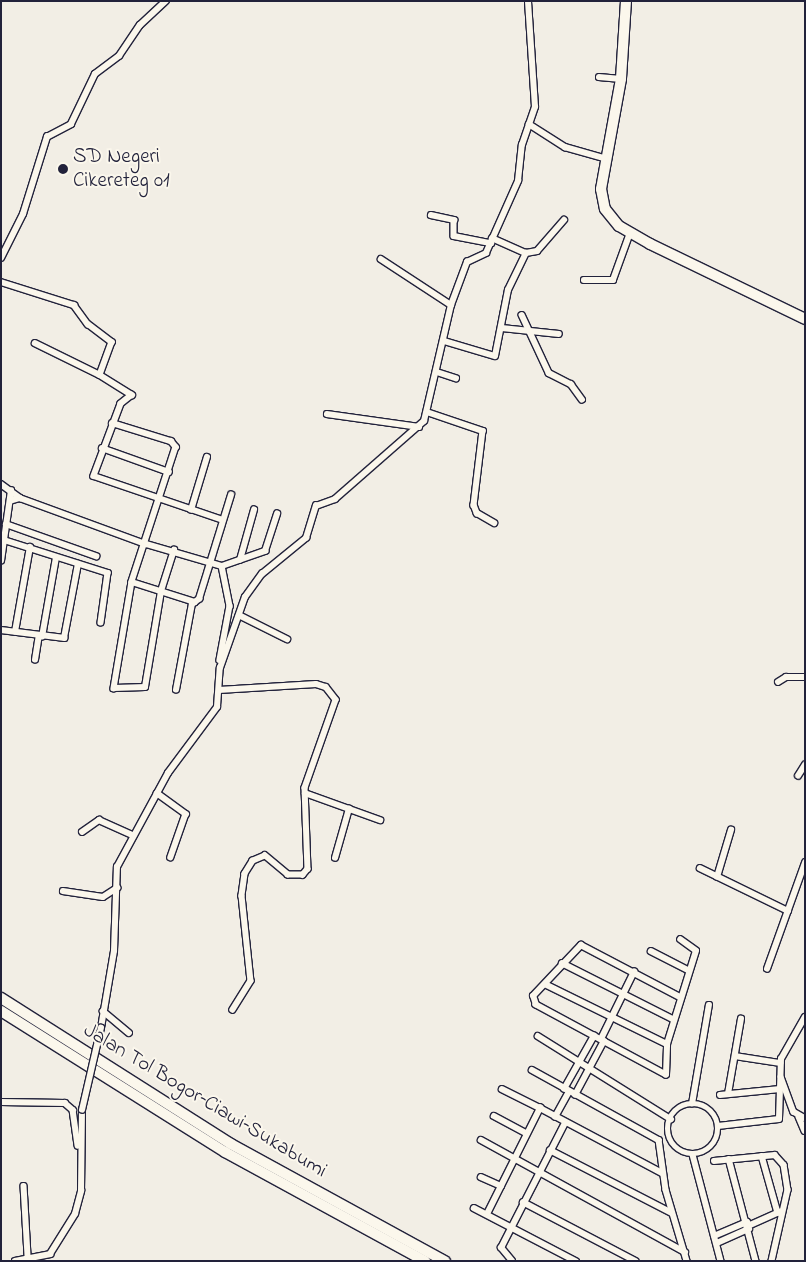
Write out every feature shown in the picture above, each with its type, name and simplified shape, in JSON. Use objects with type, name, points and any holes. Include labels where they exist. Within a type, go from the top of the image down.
[{"type":"highway","points":[[626,1],[621,79],[607,159],[602,201],[613,221],[630,232],[805,319]]},
{"type":"highway","name":"Jalan Tol Bogor–Ciawi–Sukabumi","points":[[1,998],[231,1144],[445,1261]]},
{"type":"highway","name":"Jalan Tol Bogor–Ciawi–Sukabumi","points":[[1,1011],[225,1152],[425,1261]]},
{"type":"street","points":[[1,258],[23,214],[47,137],[71,124],[95,74],[119,56],[140,25],[166,1]]},
{"type":"street","points":[[220,668],[239,615],[258,578],[306,538],[316,506],[335,499],[378,457],[419,427],[427,412],[452,305],[469,259],[486,253],[518,181],[535,99],[528,1]]},
{"type":"street","points":[[599,77],[621,79]]},
{"type":"street","points":[[529,124],[565,147],[607,159]]},
{"type":"street","points":[[432,215],[454,220],[454,236],[492,240],[526,253],[537,251],[564,220]]},
{"type":"street","points":[[584,280],[613,280],[630,232]]},
{"type":"street","points":[[444,341],[495,356],[508,290],[526,253]]},
{"type":"street","points":[[381,259],[452,305]]},
{"type":"street","points":[[1,282],[74,305],[88,324],[112,342],[100,375]]},
{"type":"street","points":[[522,315],[526,332],[549,373],[571,384],[582,399]]},
{"type":"street","points":[[502,328],[559,334]]},
{"type":"street","points":[[35,343],[131,392],[112,423],[94,476],[158,500],[223,520]]},
{"type":"street","points":[[437,372],[456,378]]},
{"type":"street","points":[[427,412],[483,431],[474,505],[477,513],[494,523]]},
{"type":"street","points":[[327,414],[419,427]]},
{"type":"street","points":[[112,423],[174,443],[169,472],[132,582],[114,688],[146,687],[161,591],[174,550]]},
{"type":"street","points":[[102,448],[169,472]]},
{"type":"street","points":[[191,510],[207,457]]},
{"type":"street","points":[[5,487],[20,498],[146,544],[174,550],[222,566],[265,551],[277,514]]},
{"type":"street","points":[[1,561],[6,524],[4,517],[10,501],[5,487]]},
{"type":"street","points":[[176,690],[195,602],[211,561],[230,495]]},
{"type":"street","points":[[10,501],[20,498]]},
{"type":"street","points":[[240,560],[254,510]]},
{"type":"street","points":[[6,524],[96,556]]},
{"type":"street","points":[[3,540],[30,547],[56,558],[109,574],[100,623]]},
{"type":"street","points":[[15,632],[30,547]]},
{"type":"street","points":[[35,660],[56,558]]},
{"type":"street","points":[[1,630],[59,640],[65,636],[78,564]]},
{"type":"street","points":[[79,1148],[82,1110],[101,1028],[114,951],[117,867],[131,834],[157,793],[214,712],[219,690],[220,668],[230,606],[222,566]]},
{"type":"street","points":[[132,582],[195,602]]},
{"type":"street","points":[[239,615],[287,639]]},
{"type":"street","points":[[778,682],[786,677],[805,678]]},
{"type":"street","points":[[219,690],[316,684],[334,696],[333,716],[304,793],[309,842],[306,873],[288,875],[265,856],[253,861],[245,874],[242,896],[251,981],[233,1010]]},
{"type":"street","points":[[798,776],[805,765]]},
{"type":"street","points":[[157,793],[186,814],[171,857]]},
{"type":"street","points":[[304,793],[380,820]]},
{"type":"street","points":[[335,858],[349,809]]},
{"type":"street","points":[[82,832],[100,820],[131,834]]},
{"type":"street","points":[[717,877],[731,830]]},
{"type":"street","points":[[767,969],[805,863]]},
{"type":"street","points":[[700,868],[788,911]]},
{"type":"street","points":[[63,891],[103,897],[117,888]]},
{"type":"street","points":[[680,997],[582,945],[562,963],[533,996],[534,1003],[666,1075],[667,1044],[673,1019],[696,949],[681,940]]},
{"type":"street","points":[[651,951],[688,970]]},
{"type":"street","points":[[562,963],[673,1019]]},
{"type":"street","points":[[575,1095],[590,1068],[610,1018],[634,972]]},
{"type":"street","points":[[545,984],[610,1018],[667,1044]]},
{"type":"street","points":[[670,1119],[692,1104],[709,1005]]},
{"type":"street","points":[[103,1011],[130,1033]]},
{"type":"street","points":[[718,1126],[779,1119],[780,1063],[785,1045],[805,1018]]},
{"type":"street","points":[[728,1094],[741,1019]]},
{"type":"street","points":[[538,1036],[670,1119]]},
{"type":"street","points":[[555,1117],[566,1090],[594,1036]]},
{"type":"street","points":[[735,1056],[780,1063]]},
{"type":"street","points":[[532,1070],[657,1139],[662,1173],[687,1261]]},
{"type":"street","points":[[779,1072],[802,1117],[805,1131]]},
{"type":"street","points":[[502,1089],[662,1173]]},
{"type":"street","points":[[720,1095],[780,1089]]},
{"type":"street","points":[[1,1102],[65,1103],[73,1110],[79,1148],[81,1191],[71,1222],[53,1252],[28,1256],[15,1261]]},
{"type":"street","points":[[692,1104],[709,1110],[718,1126]]},
{"type":"street","points":[[487,1214],[540,1108]]},
{"type":"street","points":[[494,1116],[526,1133]]},
{"type":"street","points":[[670,1119],[670,1138],[675,1147],[693,1154],[708,1149],[718,1126]]},
{"type":"street","points":[[512,1261],[501,1252],[511,1226],[565,1123]]},
{"type":"street","points":[[482,1140],[538,1173],[685,1252]]},
{"type":"street","points":[[550,1150],[672,1213]]},
{"type":"street","points":[[693,1154],[721,1261]]},
{"type":"street","points":[[714,1160],[775,1155],[784,1164],[788,1176],[772,1261]]},
{"type":"street","points":[[762,1156],[781,1212]]},
{"type":"street","points":[[729,1159],[756,1261]]},
{"type":"street","points":[[480,1177],[501,1186]]},
{"type":"street","points":[[24,1186],[28,1256]]},
{"type":"street","points":[[523,1202],[636,1261]]},
{"type":"street","points":[[474,1208],[576,1261]]},
{"type":"street","points":[[714,1236],[748,1226],[781,1212]]},
{"type":"street","points":[[717,1244],[748,1226]]},
{"type":"place","name":"SD Negeri Cikereteg 01","points":[[63,169]]}]
